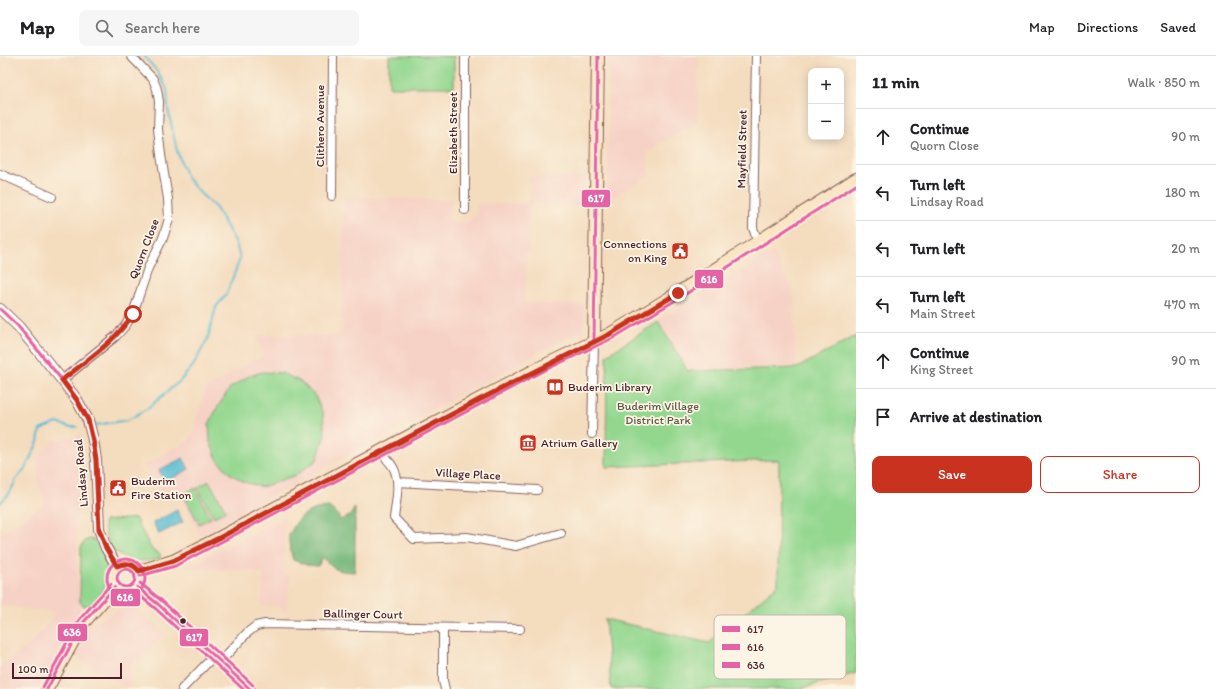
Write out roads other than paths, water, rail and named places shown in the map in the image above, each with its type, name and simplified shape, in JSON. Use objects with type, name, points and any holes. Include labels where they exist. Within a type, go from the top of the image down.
[{"type":"main road","points":[[594,341],[598,56]]},
{"type":"main road","points":[[139,571],[177,559],[381,451],[610,334],[678,293],[856,179]]},
{"type":"main road","points":[[122,564],[130,564],[139,571],[140,581],[137,587],[132,591],[119,591],[112,583],[112,575],[117,566],[122,564]]},
{"type":"main road","points":[[47,689],[83,623],[115,587]]},
{"type":"street","name":"Quorn Close","points":[[62,380],[116,336],[125,326],[133,314],[148,268],[163,238],[169,220],[168,199],[160,156],[158,129],[159,102],[157,89],[153,79],[131,56]]},
{"type":"street","name":"Clithero Avenue","points":[[332,196],[333,56]]},
{"type":"street","name":"Elizabeth Street","points":[[464,210],[465,56]]},
{"type":"street","name":"Mayfield Street","points":[[756,56],[753,228],[758,242]]},
{"type":"street","points":[[0,174],[52,197]]},
{"type":"street","name":"Lindsay Road","points":[[0,309],[18,326],[62,380],[77,400],[88,420],[96,460],[99,529],[106,548],[117,566]]},
{"type":"street","points":[[592,434],[594,341]]},
{"type":"street","points":[[381,451],[393,466],[398,482],[394,518],[414,539],[467,537],[516,546],[561,534]]},
{"type":"street","name":"Village Place","points":[[398,482],[537,490]]},
{"type":"street","points":[[137,587],[159,605],[250,689]]},
{"type":"street","name":"Ballinger Court","points":[[182,689],[247,633],[256,626],[265,624],[520,629]]},
{"type":"street","points":[[443,628],[443,681],[445,689]]},
{"type":"water","points":[[183,458],[189,469],[165,482],[159,470]]},
{"type":"water","points":[[177,510],[183,522],[159,534],[153,523]]},
{"type":"waterway","points":[[96,425],[128,420],[148,408],[180,381],[193,366],[208,338],[216,307],[226,295],[240,259],[236,243],[216,208],[187,178],[177,151],[168,109],[167,89],[156,70],[144,56]]},
{"type":"waterway","points":[[0,503],[9,494],[16,480],[26,467],[38,442],[40,430],[57,423],[69,427],[77,427]]},
{"type":"place","name":"Connections on King","points":[[680,251]]},
{"type":"place","name":"Buderim Library","points":[[555,387]]},
{"type":"place","name":"Atrium Gallery","points":[[528,443]]},
{"type":"place","name":"Buderim Fire Station","points":[[118,488]]},
{"type":"park label","name":"Buderim Village District Park","points":[[658,413]]}]
